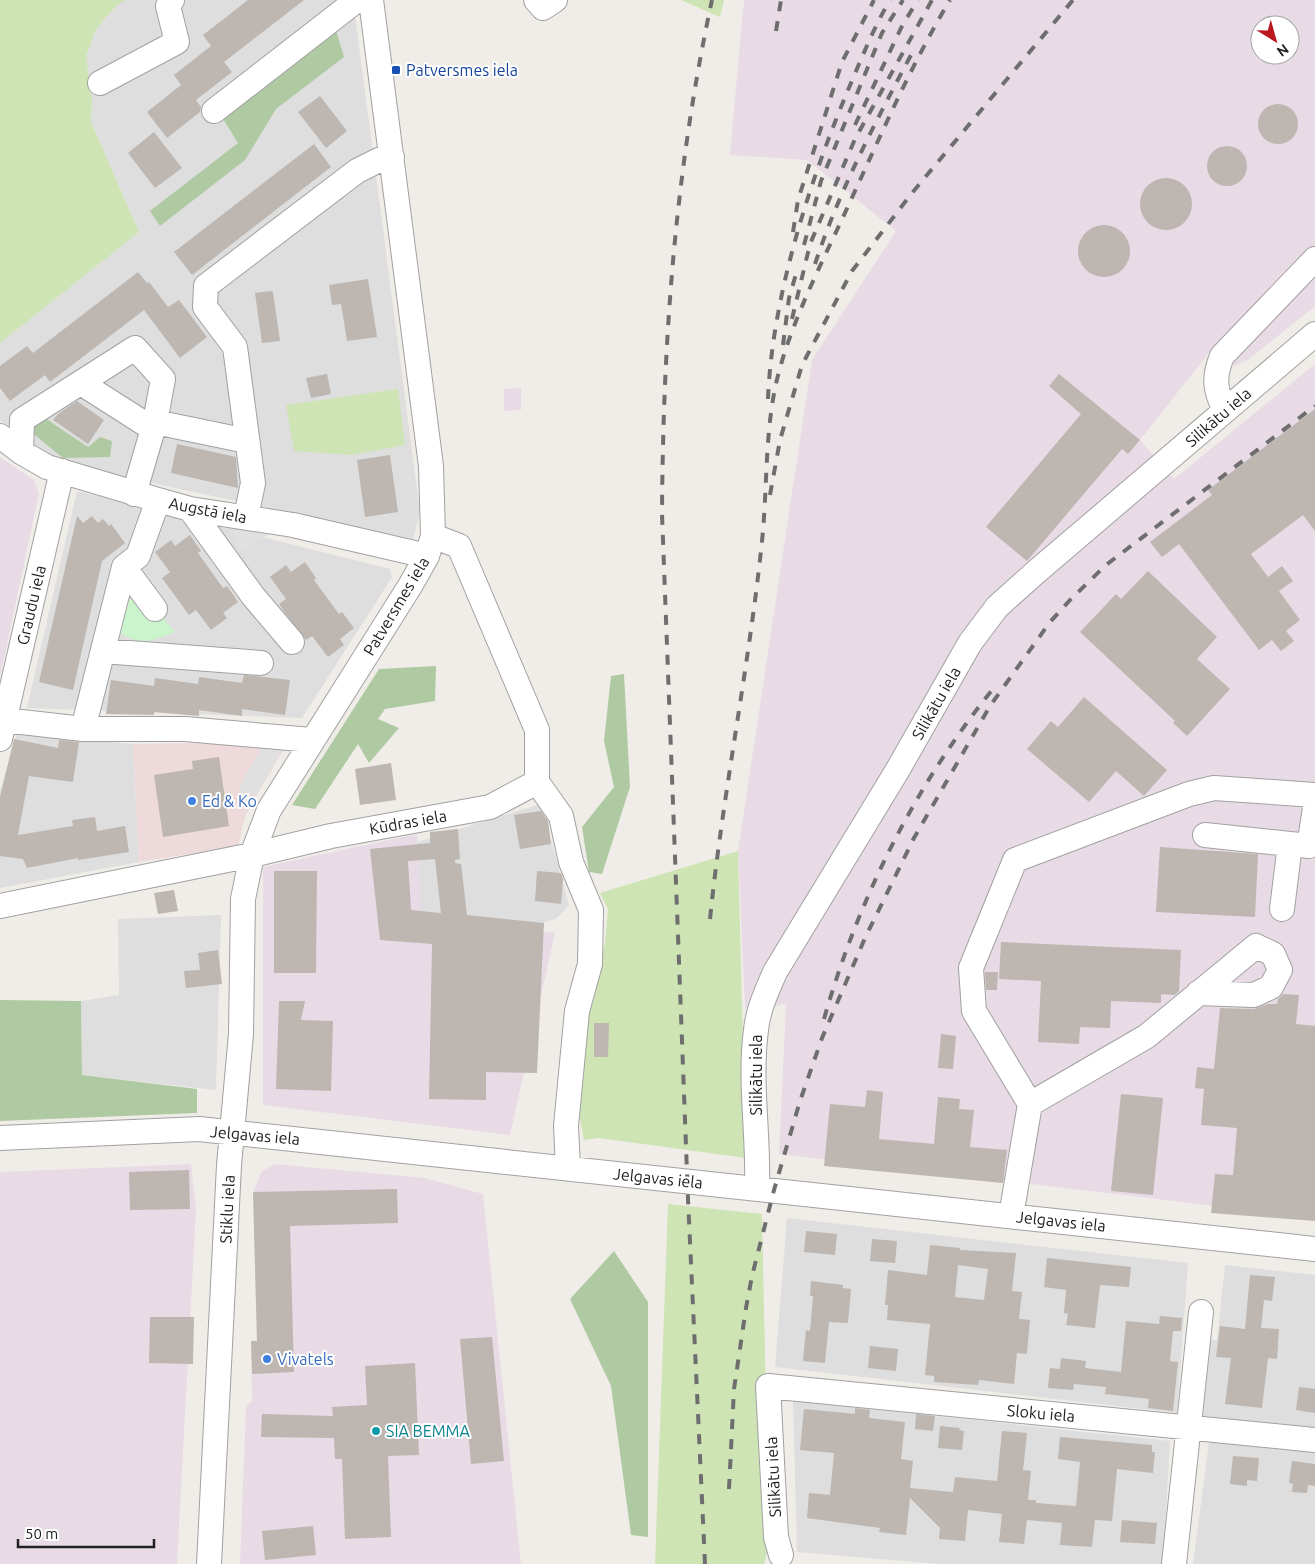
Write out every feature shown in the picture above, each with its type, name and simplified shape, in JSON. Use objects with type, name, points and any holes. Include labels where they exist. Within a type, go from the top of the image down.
[{"type":"street","points":[[100,83],[177,42],[168,6],[172,0]]},
{"type":"street","points":[[214,111],[357,0]]},
{"type":"street","name":"Patversmes iela","points":[[252,855],[269,810],[382,633],[430,546],[431,466],[371,0]]},
{"type":"street","points":[[536,0],[543,8],[555,0]]},
{"type":"street","points":[[246,518],[253,483],[235,347],[205,307],[206,286],[357,171],[379,160],[392,157]]},
{"type":"street","points":[[1225,411],[1217,394],[1215,372],[1222,356],[1315,259]]},
{"type":"street","name":"Silikātu iela","points":[[757,1188],[753,1067],[756,1029],[763,998],[775,972],[897,771],[970,643],[997,607],[1315,334]]},
{"type":"street","points":[[21,452],[22,420],[135,348],[163,379],[154,425],[134,494]]},
{"type":"street","points":[[81,383],[154,425],[248,441]]},
{"type":"street","name":"Augstā iela","points":[[0,436],[21,452],[47,467],[190,509],[430,546]]},
{"type":"street","name":"Graudu iela","points":[[2,729],[62,472]]},
{"type":"street","points":[[83,729],[124,567],[138,556],[158,500]]},
{"type":"street","points":[[190,509],[253,596],[292,642]]},
{"type":"street","points":[[430,546],[459,546],[537,730],[537,782],[561,816],[571,862],[591,910],[590,964],[577,1011],[566,1126],[568,1168]]},
{"type":"street","points":[[124,567],[156,609]]},
{"type":"street","points":[[103,651],[261,663]]},
{"type":"street","points":[[2,729],[184,729],[312,740]]},
{"type":"street","name":"Kūdras iela","points":[[0,906],[252,855],[331,836],[490,807],[537,782]]},
{"type":"street","points":[[1011,1216],[1030,1104],[974,1011],[971,968],[1014,860],[1189,794],[1214,788],[1315,796]]},
{"type":"street","points":[[1205,835],[1309,846],[1315,808]]},
{"type":"street","points":[[1282,910],[1290,844]]},
{"type":"street","name":"Stiklu iela","points":[[209,1564],[232,1133],[241,1034],[243,899],[252,855]]},
{"type":"street","points":[[1030,1104],[1147,1036],[1198,993]]},
{"type":"street","name":"Jelgavas iela","points":[[0,1138],[199,1129],[1315,1249]]},
{"type":"street","points":[[1174,1564],[1201,1312]]},
{"type":"street","name":"Silikātu iela","points":[[768,1386],[776,1537],[784,1561]]},
{"type":"street","name":"Sloku iela","points":[[768,1386],[1315,1440]]},
{"type":"shaded area","points":[[125,0],[353,0],[420,512],[413,539],[63,464],[0,421],[0,343],[139,232],[91,122],[92,99],[86,57],[96,29],[116,6]]},
{"type":"shaded area","points":[[745,0],[1315,0],[1315,306],[1249,359],[1235,366],[1212,349],[1140,440],[1174,479],[1315,364],[1315,1218],[779,1154],[786,1004],[745,1008],[738,851],[812,360],[896,231],[807,160],[730,155]]},
{"type":"shaded area","points":[[521,388],[521,410],[504,411],[504,389]]},
{"type":"shaded area","points":[[0,457],[34,480],[39,493],[0,678]]},
{"type":"shaded area","points":[[77,491],[390,569],[392,577],[302,718],[27,708]]},
{"type":"shaded area","points":[[226,527],[269,534],[243,551]]},
{"type":"shaded area","points":[[17,734],[133,744],[139,862],[0,888],[0,791]]},
{"type":"shaded area","points":[[211,743],[285,747],[246,814],[238,846],[139,862],[133,744]]},
{"type":"shaded area","points":[[262,747],[283,748],[257,794],[241,795],[239,787]]},
{"type":"shaded area","points":[[541,804],[569,905],[557,918],[544,923],[411,910],[407,845]]},
{"type":"shaded area","points":[[417,834],[422,920],[555,933],[510,1135],[263,1105],[263,867]]},
{"type":"shaded area","points":[[221,915],[216,1090],[82,1075],[81,1001],[119,995],[118,919]]},
{"type":"shaded area","points":[[191,1164],[196,1210],[177,1564],[0,1564],[0,1172]]},
{"type":"shaded area","points":[[275,1164],[425,1178],[483,1194],[521,1564],[240,1564],[246,1406],[252,1401],[251,1341],[257,1341],[253,1192],[262,1171]]},
{"type":"shaded area","points":[[787,1218],[1188,1263],[1177,1413],[775,1367]]},
{"type":"shaded area","points":[[1225,1265],[1315,1275],[1315,1428],[1203,1416],[1211,1340],[1217,1340]]},
{"type":"shaded area","points":[[793,1401],[1170,1441],[1163,1564],[940,1564],[797,1552]]},
{"type":"shaded area","points":[[1209,1442],[1315,1452],[1315,1564],[1193,1564]]},
{"type":"green space","points":[[0,0],[125,0],[116,6],[96,29],[86,57],[92,99],[91,122],[139,232],[0,343]]},
{"type":"green space","points":[[681,0],[724,0],[720,17]]},
{"type":"green space","points":[[335,27],[344,57],[276,109],[245,160],[160,226],[150,211],[238,143],[220,114]]},
{"type":"green space","points":[[398,389],[405,445],[352,455],[294,451],[286,405]]},
{"type":"green space","points":[[39,414],[88,447],[100,437],[112,441],[110,457],[63,458],[31,432]]},
{"type":"green space","points":[[133,598],[158,612],[175,632],[152,640],[139,641],[117,631],[123,603]]},
{"type":"green space","points":[[436,666],[435,701],[385,709],[378,719],[399,728],[369,763],[358,744],[315,809],[292,805],[379,669]]},
{"type":"green space","points":[[624,674],[630,787],[602,874],[589,872],[582,827],[614,787],[604,741],[611,676]]},
{"type":"green space","points":[[738,851],[746,1158],[599,1138],[584,1140],[573,1084],[605,943],[608,909],[600,893]]},
{"type":"green space","points":[[0,1000],[81,1001],[82,1075],[197,1089],[197,1113],[0,1121]]},
{"type":"green space","points":[[668,1204],[762,1214],[769,1543],[764,1564],[655,1564]]},
{"type":"green space","points":[[614,1251],[648,1302],[648,1537],[631,1535],[611,1386],[570,1299]]},
{"type":"building","points":[[248,0],[304,0],[224,62],[232,72],[196,100],[201,107],[200,112],[167,138],[147,112],[181,85],[174,75],[211,46],[203,35]]},
{"type":"building","points":[[320,96],[347,131],[326,148],[298,112]]},
{"type":"building","points":[[1282,104],[1289,107],[1295,113],[1298,124],[1297,132],[1289,141],[1282,144],[1274,144],[1267,141],[1259,132],[1258,120],[1261,113],[1270,105]]},
{"type":"building","points":[[154,132],[182,168],[155,188],[128,153]]},
{"type":"building","points":[[314,144],[331,167],[192,275],[174,252]]},
{"type":"building","points":[[1231,146],[1238,149],[1244,155],[1247,166],[1246,174],[1238,183],[1231,186],[1223,186],[1216,183],[1208,174],[1207,162],[1210,155],[1219,147]]},
{"type":"building","points":[[1166,178],[1176,180],[1184,186],[1190,194],[1192,204],[1190,214],[1184,222],[1176,228],[1166,230],[1156,228],[1148,222],[1142,214],[1140,204],[1142,194],[1148,186],[1156,180]]},
{"type":"building","points":[[1104,225],[1114,227],[1122,233],[1128,241],[1130,251],[1128,261],[1122,269],[1114,275],[1104,277],[1094,275],[1086,269],[1080,261],[1078,251],[1080,241],[1086,233],[1094,227]]},
{"type":"building","points":[[138,272],[147,283],[149,282],[168,307],[179,300],[207,337],[180,358],[144,310],[50,382],[45,375],[10,401],[0,388],[0,366],[27,346],[33,353]]},
{"type":"building","points":[[368,279],[377,337],[347,341],[341,304],[332,305],[329,285]]},
{"type":"building","points":[[273,292],[280,341],[262,343],[255,293]]},
{"type":"building","points":[[327,374],[331,394],[311,398],[306,378]]},
{"type":"building","points":[[1059,374],[1140,440],[1128,454],[1122,449],[1027,561],[986,527],[1081,414],[1049,386]]},
{"type":"building","points":[[77,401],[104,420],[88,444],[53,420],[58,414]]},
{"type":"building","points":[[1315,409],[1315,531],[1303,515],[1251,554],[1268,577],[1282,566],[1293,581],[1279,591],[1300,620],[1286,631],[1294,641],[1281,651],[1272,640],[1259,650],[1179,544],[1162,557],[1150,542],[1212,495],[1208,490]]},
{"type":"building","points":[[177,444],[236,457],[238,488],[171,473]]},
{"type":"building","points":[[390,455],[398,512],[365,517],[357,460]]},
{"type":"building","points":[[77,516],[83,523],[92,516],[98,523],[103,519],[109,526],[111,524],[125,543],[102,561],[73,690],[39,682]]},
{"type":"building","points":[[190,535],[201,551],[198,553],[223,588],[227,586],[238,602],[223,613],[227,618],[211,630],[196,610],[189,615],[162,578],[170,572],[155,552],[171,540],[175,546]]},
{"type":"building","points":[[305,562],[316,578],[314,580],[339,614],[342,612],[354,628],[340,639],[344,645],[328,657],[312,636],[306,640],[286,614],[279,604],[286,599],[270,577],[286,565],[291,572]]},
{"type":"building","points":[[1148,571],[1217,637],[1197,659],[1230,689],[1187,736],[1173,723],[1175,721],[1080,632],[1116,594],[1121,599]]},
{"type":"building","points":[[244,675],[290,680],[285,715],[242,709],[242,716],[199,710],[199,716],[154,712],[154,715],[106,714],[111,680],[154,686],[155,678],[198,684],[199,677],[242,683]]},
{"type":"building","points":[[1084,697],[1167,770],[1144,796],[1116,771],[1089,802],[1027,749],[1051,721],[1058,727]]},
{"type":"building","points":[[14,739],[58,748],[59,740],[79,742],[73,782],[29,776],[18,835],[73,826],[72,820],[95,817],[97,831],[125,826],[129,852],[78,860],[78,858],[27,868],[23,859],[0,856],[0,797]]},
{"type":"building","name":"Ed & Ko","points":[[219,757],[229,826],[163,837],[154,775],[193,769],[192,761]]},
{"type":"building","points":[[391,763],[396,800],[360,805],[355,769]]},
{"type":"building","points":[[541,811],[548,821],[551,844],[520,849],[514,815]]},
{"type":"building","points":[[458,829],[460,859],[455,860],[455,863],[461,864],[467,915],[544,923],[537,1073],[486,1072],[486,1100],[429,1099],[432,944],[380,940],[370,849],[430,843],[430,832]],"holes":[[[435,859],[441,913],[411,910],[408,861]]]},
{"type":"building","points":[[1160,847],[1258,854],[1255,917],[1156,912]]},
{"type":"building","points":[[274,871],[317,871],[316,973],[274,973]]},
{"type":"building","points":[[537,871],[561,873],[563,879],[561,904],[535,901]]},
{"type":"building","points":[[174,890],[178,911],[158,914],[154,893]]},
{"type":"building","points":[[1001,942],[1181,950],[1179,991],[1175,995],[1161,994],[1161,1003],[1111,1001],[1110,1028],[1080,1027],[1079,1044],[1038,1042],[1041,981],[999,979]]},
{"type":"building","points":[[218,950],[222,984],[186,988],[184,971],[200,970],[198,953]]},
{"type":"building","points":[[985,972],[998,972],[997,990],[986,990]]},
{"type":"building","points":[[1283,994],[1299,995],[1296,1024],[1315,1026],[1315,1221],[1211,1213],[1215,1174],[1233,1175],[1237,1128],[1201,1125],[1204,1089],[1195,1088],[1197,1067],[1214,1069],[1220,1008],[1254,1009],[1268,1004],[1277,1004],[1278,999]]},
{"type":"building","points":[[279,1001],[305,1001],[301,1020],[333,1021],[331,1091],[276,1089]]},
{"type":"building","points":[[594,1023],[609,1023],[608,1057],[594,1057]]},
{"type":"building","points":[[941,1034],[956,1036],[953,1069],[938,1068]]},
{"type":"building","points":[[867,1090],[883,1092],[879,1139],[934,1144],[938,1097],[960,1099],[959,1109],[974,1110],[970,1147],[1007,1150],[1003,1183],[824,1166],[830,1104],[865,1107]]},
{"type":"building","points":[[1121,1094],[1163,1098],[1153,1195],[1111,1191]]},
{"type":"building","points":[[189,1170],[190,1209],[130,1210],[129,1172]]},
{"type":"building","points":[[397,1189],[398,1223],[290,1226],[294,1372],[252,1374],[251,1341],[257,1341],[253,1192]]},
{"type":"building","points":[[806,1231],[837,1234],[835,1255],[804,1252]]},
{"type":"building","points":[[872,1239],[897,1241],[895,1263],[870,1261]]},
{"type":"building","points":[[930,1245],[960,1248],[960,1250],[1016,1253],[1012,1291],[1022,1292],[1019,1319],[1030,1320],[1027,1354],[1017,1353],[1014,1384],[979,1380],[978,1385],[934,1382],[934,1376],[925,1375],[930,1324],[887,1320],[888,1305],[885,1305],[888,1270],[927,1275]],"holes":[[[958,1265],[988,1269],[984,1300],[955,1297]]]},
{"type":"building","points":[[1047,1258],[1131,1267],[1129,1287],[1100,1285],[1095,1328],[1066,1325],[1068,1314],[1064,1313],[1066,1290],[1044,1287]]},
{"type":"building","points":[[1250,1275],[1275,1277],[1272,1301],[1264,1300],[1261,1328],[1279,1329],[1277,1359],[1268,1358],[1262,1408],[1225,1404],[1231,1358],[1216,1357],[1220,1326],[1245,1329]]},
{"type":"building","points":[[811,1281],[843,1285],[843,1288],[851,1289],[848,1323],[829,1322],[825,1363],[803,1361],[806,1330],[810,1331],[813,1296],[810,1296]]},
{"type":"building","points":[[1160,1316],[1182,1318],[1181,1331],[1173,1331],[1170,1361],[1178,1362],[1173,1411],[1148,1408],[1149,1399],[1105,1394],[1106,1387],[1074,1384],[1073,1390],[1048,1388],[1050,1368],[1060,1369],[1061,1358],[1086,1361],[1085,1368],[1121,1372],[1126,1321],[1159,1324]]},
{"type":"building","points":[[150,1317],[194,1317],[193,1364],[149,1363]]},
{"type":"building","points":[[492,1337],[504,1461],[471,1464],[460,1339]]},
{"type":"building","points":[[870,1346],[898,1349],[896,1371],[868,1368]]},
{"type":"building","points":[[415,1363],[419,1455],[388,1456],[391,1537],[345,1539],[342,1459],[335,1459],[334,1438],[261,1437],[262,1414],[333,1416],[332,1407],[367,1405],[365,1366]]},
{"type":"building","points":[[1299,1387],[1315,1389],[1315,1413],[1296,1410]]},
{"type":"building","points":[[855,1408],[870,1410],[869,1418],[905,1422],[901,1459],[913,1461],[910,1488],[953,1492],[955,1477],[997,1481],[1002,1431],[1027,1433],[1023,1470],[1031,1471],[1028,1500],[1036,1500],[1036,1503],[1076,1506],[1080,1462],[1058,1459],[1060,1437],[1152,1445],[1152,1452],[1155,1452],[1153,1473],[1117,1469],[1112,1521],[1095,1520],[1092,1547],[1060,1545],[1062,1523],[1027,1520],[1024,1544],[999,1542],[1002,1514],[968,1510],[965,1541],[939,1539],[940,1528],[910,1498],[906,1535],[879,1532],[880,1528],[807,1518],[809,1493],[830,1495],[834,1453],[800,1450],[804,1409],[855,1414]]},
{"type":"building","points":[[916,1414],[935,1416],[933,1431],[915,1429]]},
{"type":"building","points":[[940,1426],[960,1428],[959,1430],[964,1431],[962,1450],[938,1448]]},
{"type":"building","points":[[1233,1456],[1259,1458],[1257,1481],[1247,1480],[1247,1486],[1230,1484]]},
{"type":"building","points":[[1292,1461],[1315,1464],[1315,1486],[1308,1485],[1307,1493],[1292,1492],[1293,1484],[1289,1483]]},
{"type":"building","points":[[1122,1520],[1157,1523],[1155,1544],[1120,1542]]},
{"type":"building","points":[[313,1526],[316,1555],[265,1560],[262,1531]]},
{"type":"railway","points":[[705,1564],[688,1199],[662,514],[665,384],[680,192],[699,64],[712,0]]},
{"type":"railway","points":[[776,31],[781,0]]},
{"type":"railway","points":[[793,232],[798,200],[842,62],[874,0]]},
{"type":"railway","points":[[768,399],[771,359],[785,278],[808,197],[836,119],[874,31],[890,0]]},
{"type":"railway","points":[[804,245],[821,181],[882,33],[903,0]]},
{"type":"railway","points":[[855,125],[903,24],[918,0]]},
{"type":"railway","points":[[792,319],[810,244],[855,139],[932,0]]},
{"type":"railway","points":[[710,919],[715,871],[757,588],[764,519],[771,411],[780,368],[794,326],[821,264],[909,75],[950,0]]},
{"type":"railway","points":[[770,495],[780,440],[802,365],[852,271],[912,193],[1073,0]]},
{"type":"railway","points":[[815,264],[846,184],[911,55]]},
{"type":"railway","points":[[783,345],[789,298],[796,274]]},
{"type":"railway","points":[[729,1489],[734,1389],[746,1308],[752,1276],[774,1190],[800,1101],[822,1038],[865,938],[914,838],[990,706],[1050,622],[1071,599],[1106,565],[1315,406]]},
{"type":"railway","points":[[824,1019],[854,930],[893,843],[941,760],[997,684]]},
{"type":"place","name":"Patversmes iela","points":[[396,70]]},
{"type":"place","name":"Ed & Ko","points":[[192,801]]},
{"type":"place","name":"Vivatels","points":[[267,1359]]},
{"type":"place","name":"SIA BEMMA","points":[[376,1431]]}]
